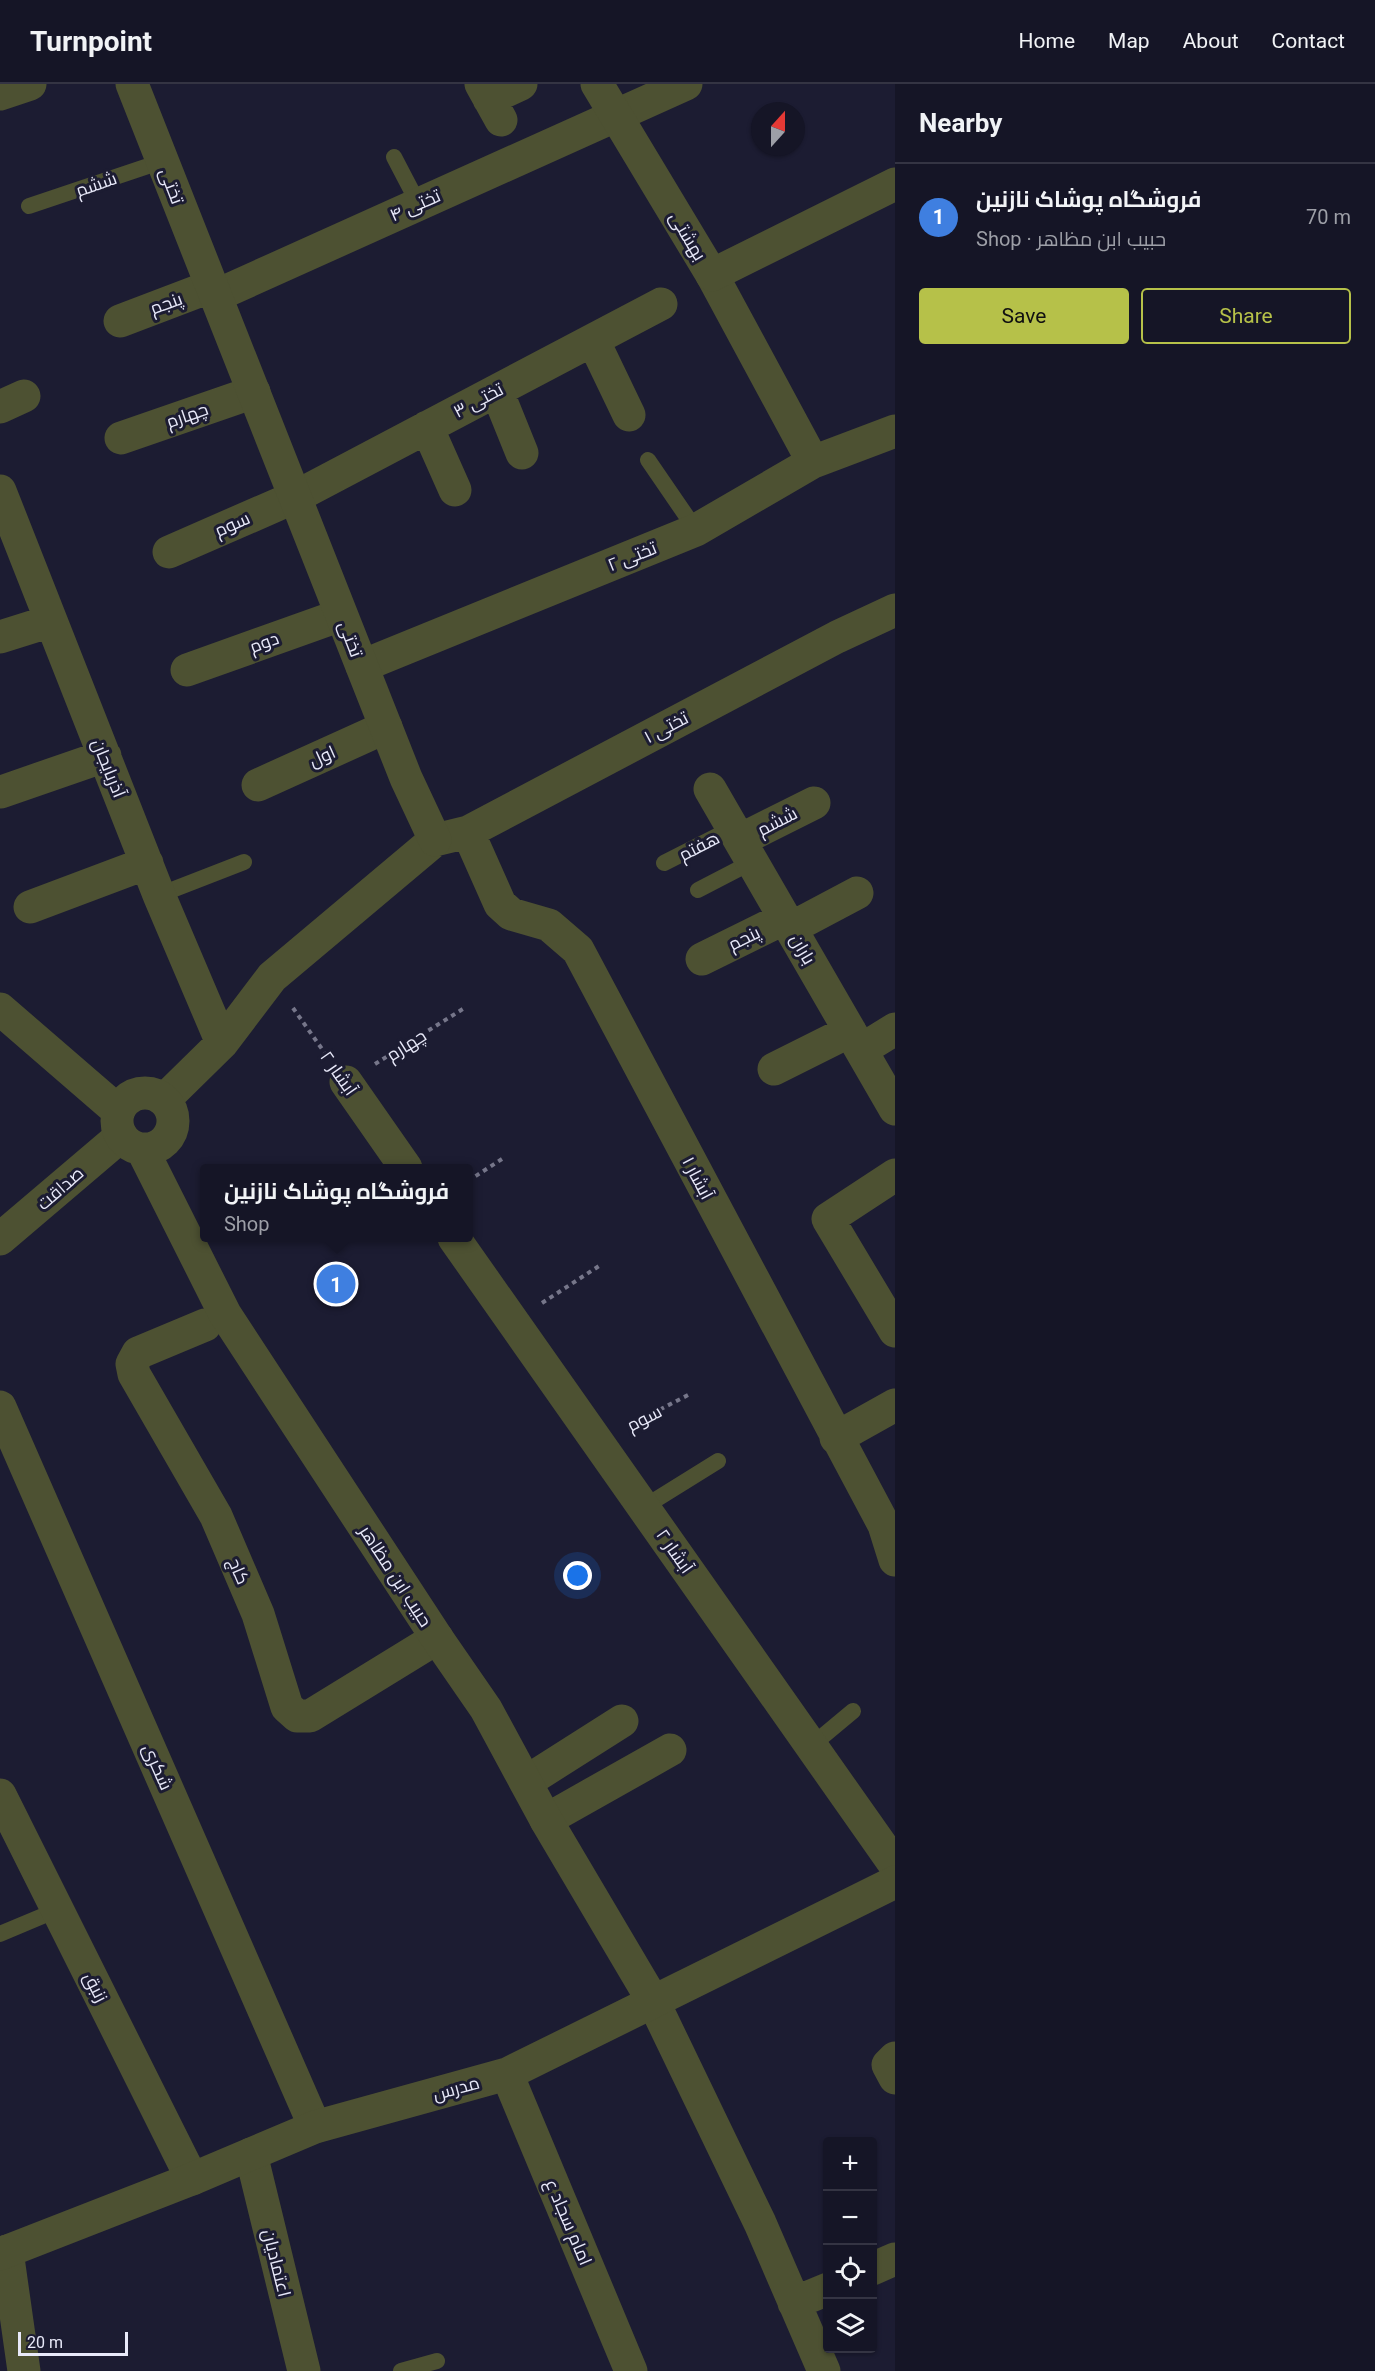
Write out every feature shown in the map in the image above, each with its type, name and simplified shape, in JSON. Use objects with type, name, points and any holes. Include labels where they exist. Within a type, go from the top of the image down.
[{"type":"street","points":[[0,94],[30,84]]},
{"type":"street","name":"تختی","points":[[132,84],[386,728],[435,840]]},
{"type":"street","points":[[490,101],[521,84]]},
{"type":"street","name":"بهشتی","points":[[597,84],[712,275],[895,184]]},
{"type":"street","name":"تختی ۴","points":[[213,291],[418,204],[686,84]]},
{"type":"street","points":[[712,275],[813,462]]},
{"type":"street","name":"پنجم","points":[[120,321],[213,291]]},
{"type":"street","name":"تختی ۳","points":[[295,496],[661,304]]},
{"type":"street","points":[[593,340],[629,415]]},
{"type":"street","points":[[496,390],[522,453]]},
{"type":"street","name":"چهارم","points":[[121,438],[254,392]]},
{"type":"street","points":[[427,427],[455,490]]},
{"type":"street","name":"تختی ۲","points":[[362,666],[696,530],[813,462],[895,430]]},
{"type":"street","name":"آذربایجان","points":[[0,490],[12,554],[51,621],[159,895],[222,1043]]},
{"type":"street","name":"سوم","points":[[169,552],[295,496]]},
{"type":"street","name":"تختی ۱","points":[[435,840],[468,832],[837,637],[895,610]]},
{"type":"street","name":"دوم","points":[[187,670],[341,615]]},
{"type":"street","points":[[0,637],[51,621]]},
{"type":"street","name":"اول","points":[[258,785],[386,728]]},
{"type":"street","points":[[1,792],[105,756]]},
{"type":"street","name":"باران","points":[[710,789],[895,1109]]},
{"type":"street","name":"ششم","points":[[742,844],[814,803]]},
{"type":"street","name":"آبشار ۱","points":[[468,832],[500,904],[512,914],[549,925],[578,950],[884,1525],[895,1560]]},
{"type":"street","points":[[164,1100],[222,1043],[272,977],[435,840]]},
{"type":"street","points":[[30,907],[147,863]]},
{"type":"street","points":[[788,923],[857,893]]},
{"type":"street","name":"پنجم","points":[[702,958],[788,923]]},
{"type":"street","name":"حبیب ابن مظاهر","points":[[0,1009],[127,1132],[225,1314],[437,1638],[486,1708],[546,1820],[653,2001],[760,2223],[824,2371]]},
{"type":"street","points":[[774,1069],[855,1040],[895,1029]]},
{"type":"street","name":"آبشار ۲","points":[[345,1082],[403,1164]]},
{"type":"street","points":[[144,1092],[164,1100],[173,1118],[168,1137],[152,1148],[127,1132],[124,1101],[144,1092]]},
{"type":"street","name":"صداقت","points":[[0,1239],[127,1132]]},
{"type":"street","points":[[891,1318],[828,1219],[895,1175]]},
{"type":"street","name":"آبشار ۲","points":[[457,1242],[895,1865]]},
{"type":"street","name":"کاج","points":[[205,1325],[138,1353],[132,1364],[134,1374],[216,1516],[258,1614],[287,1707],[297,1716],[310,1716],[437,1638]]},
{"type":"street","points":[[836,1438],[895,1404]]},
{"type":"street","name":"شکری","points":[[0,1407],[315,2127]]},
{"type":"street","points":[[526,1782],[622,1721]]},
{"type":"street","points":[[546,1820],[670,1750]]},
{"type":"street","name":"زنبق","points":[[4,1814],[57,1910],[192,2179]]},
{"type":"street","name":"مدرس","points":[[4,2252],[192,2179],[315,2127],[507,2074],[895,1882]]},
{"type":"street","points":[[895,2058],[888,2065],[895,2078]]},
{"type":"street","name":"امام سجاد ع","points":[[507,2074],[631,2371]]},
{"type":"street","name":"اعتمادیان","points":[[251,2154],[303,2371]]},
{"type":"street","points":[[4,2252],[24,2371]]},
{"type":"street","points":[[877,2267],[895,2259]]},
{"type":"street","points":[[794,2303],[823,2291]]},
{"type":"lane","points":[[394,156],[418,204]]},
{"type":"lane","name":"ششم","points":[[29,206],[163,161]]},
{"type":"lane","points":[[648,460],[696,530]]},
{"type":"lane","points":[[698,890],[742,844]]},
{"type":"lane","name":"هفتم","points":[[664,863],[742,844]]},
{"type":"lane","points":[[159,895],[244,862]]},
{"type":"lane","points":[[644,1508],[718,1461]]},
{"type":"lane","points":[[812,1746],[853,1711]]},
{"type":"lane","points":[[0,1934],[57,1910]]},
{"type":"lane","points":[[401,2371],[437,2361]]},
{"type":"path","name":"آبشار ۲","points":[[272,977],[345,1082]]},
{"type":"path","name":"چهارم","points":[[345,1082],[466,1007]]},
{"type":"path","points":[[473,1178],[502,1159]]},
{"type":"path","points":[[513,1321],[599,1266]]},
{"type":"path","name":"سوم","points":[[598,1442],[690,1394]]},
{"type":"place","name":"فروشگاه پوشاک نازنین","points":[[336,1284]]}]
